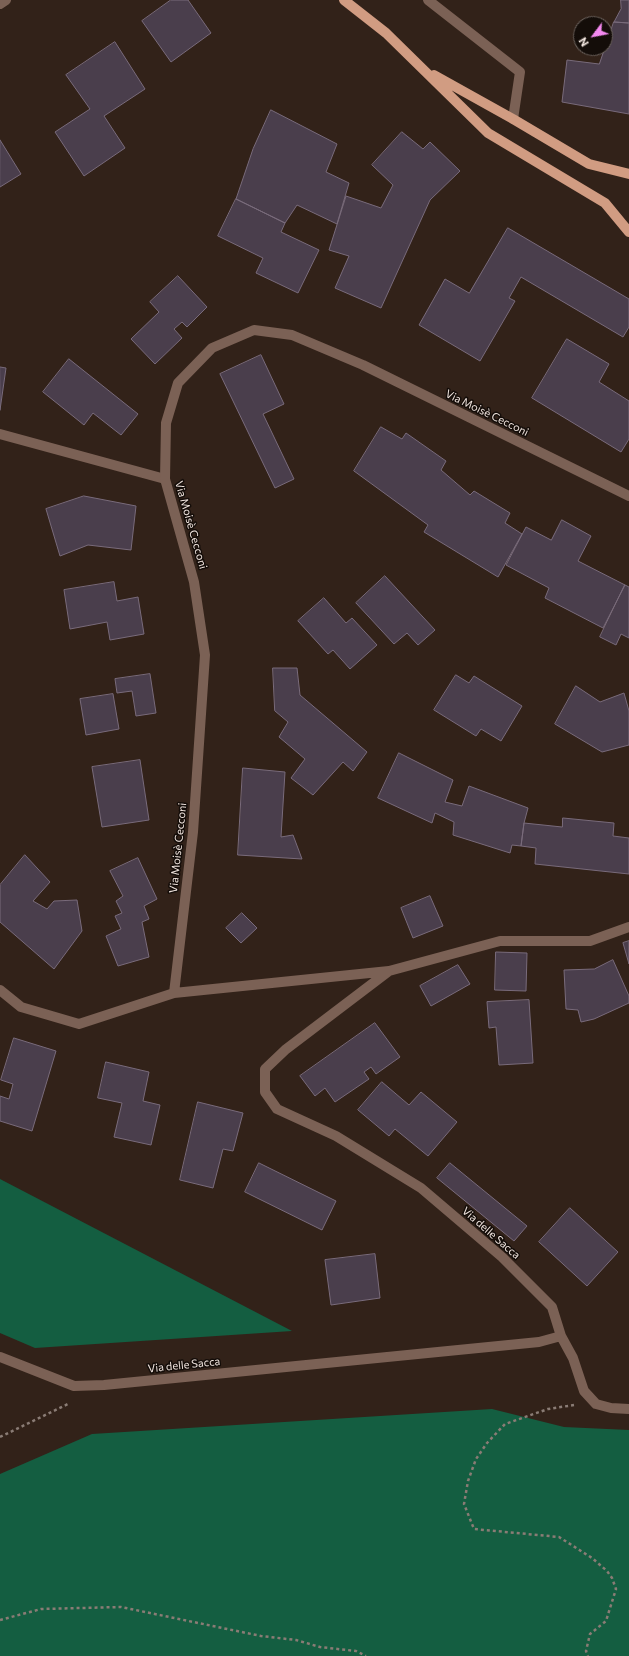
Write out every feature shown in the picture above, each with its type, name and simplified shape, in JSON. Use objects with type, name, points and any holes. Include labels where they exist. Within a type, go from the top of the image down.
[{"type":"main road","points":[[344,0],[386,33],[488,133],[605,203],[629,232]]},
{"type":"main road","points":[[422,69],[513,119],[588,164],[629,174]]},
{"type":"street","points":[[0,4],[6,0]]},
{"type":"street","points":[[428,0],[520,72],[513,119]]},
{"type":"street","name":"Via Moisè Cecconi","points":[[174,994],[193,832],[204,655],[194,582],[165,479],[166,423],[178,383],[212,348],[254,330],[292,335],[363,365],[629,496]]},
{"type":"street","points":[[0,434],[165,479]]},
{"type":"street","name":"Via delle Sacca","points":[[0,1358],[74,1386],[539,1342],[561,1336],[552,1307],[502,1257],[421,1188],[336,1136],[277,1109],[264,1092],[265,1069],[286,1050],[389,971],[500,941],[590,941],[629,926]]},
{"type":"street","points":[[0,990],[21,1007],[78,1024],[174,994],[389,971]]},
{"type":"street","points":[[561,1336],[573,1358],[584,1391],[596,1404],[611,1408],[629,1409]]},
{"type":"path","points":[[0,1437],[77,1400]]},
{"type":"path","points":[[588,1656],[586,1651],[590,1634],[606,1621],[616,1589],[612,1578],[607,1571],[592,1558],[559,1537],[474,1529],[464,1504],[468,1481],[476,1459],[486,1442],[505,1424],[559,1407],[596,1404]]},
{"type":"path","points":[[0,1620],[41,1609],[121,1607],[261,1636],[296,1640],[320,1647],[356,1651],[366,1656]]},
{"type":"green space","points":[[0,1179],[292,1331],[35,1348],[0,1333]]},
{"type":"green space","points":[[492,1409],[564,1427],[629,1430],[629,1656],[0,1656],[0,1474],[92,1434]]},
{"type":"building","points":[[171,0],[188,0],[211,33],[171,62],[142,21]]},
{"type":"building","points":[[621,0],[629,0],[629,23],[614,22],[621,9]]},
{"type":"building","points":[[614,22],[629,23],[629,114],[562,102],[567,60],[599,64],[602,56],[613,56]]},
{"type":"building","points":[[115,42],[145,89],[104,116],[125,148],[84,176],[55,132],[90,109],[66,75]]},
{"type":"building","points":[[271,110],[337,144],[326,172],[349,183],[337,224],[297,205],[285,223],[236,199],[253,149]]},
{"type":"building","points":[[402,132],[423,149],[430,142],[460,171],[430,200],[381,308],[335,288],[349,256],[329,250],[346,196],[381,208],[393,185],[372,165]]},
{"type":"building","points":[[0,140],[21,174],[0,187]]},
{"type":"building","points":[[236,199],[285,223],[281,232],[319,250],[298,293],[256,273],[263,258],[218,236]]},
{"type":"building","points":[[508,228],[629,299],[629,327],[623,337],[521,277],[509,298],[515,301],[480,361],[419,325],[445,279],[469,293]]},
{"type":"building","points":[[178,276],[207,307],[187,327],[182,322],[174,329],[182,338],[155,364],[131,339],[159,312],[150,302]]},
{"type":"building","points":[[567,339],[609,364],[599,382],[629,401],[629,439],[621,452],[532,398]]},
{"type":"building","points":[[261,355],[284,404],[263,414],[294,479],[275,488],[220,374]]},
{"type":"building","points":[[69,359],[138,414],[121,435],[93,413],[84,425],[43,392]]},
{"type":"building","points":[[0,367],[6,368],[0,410]]},
{"type":"building","points":[[381,427],[402,439],[406,433],[446,461],[441,470],[470,495],[474,491],[510,513],[505,523],[522,534],[498,577],[424,532],[428,525],[354,471]]},
{"type":"building","points":[[84,496],[136,506],[131,550],[88,545],[60,556],[46,509]]},
{"type":"building","points":[[562,520],[591,536],[578,561],[625,585],[603,628],[545,598],[549,588],[506,565],[526,527],[551,540]]},
{"type":"building","points":[[385,576],[435,630],[418,645],[407,633],[394,644],[356,603]]},
{"type":"building","points":[[114,582],[117,601],[138,597],[144,634],[110,640],[107,622],[70,629],[64,590]]},
{"type":"building","points":[[625,585],[629,587],[629,638],[621,634],[616,645],[600,637]]},
{"type":"building","points":[[324,598],[346,623],[352,618],[377,645],[350,669],[333,650],[328,654],[298,621]]},
{"type":"building","points":[[273,668],[297,668],[300,695],[367,752],[353,771],[343,762],[313,795],[291,778],[305,759],[279,737],[288,722],[275,711]]},
{"type":"building","points":[[150,674],[156,713],[136,716],[132,691],[117,693],[115,679]]},
{"type":"building","points":[[456,675],[469,683],[474,676],[522,706],[501,741],[481,729],[476,736],[434,710]]},
{"type":"building","points":[[576,686],[600,702],[624,693],[629,711],[629,745],[602,752],[555,724]]},
{"type":"building","points":[[113,694],[119,729],[86,735],[80,699]]},
{"type":"building","points":[[399,753],[453,780],[445,802],[462,806],[469,786],[528,808],[524,823],[521,846],[512,845],[510,853],[453,835],[454,822],[435,813],[432,823],[378,798]]},
{"type":"building","points":[[140,760],[149,820],[102,827],[92,767]]},
{"type":"building","points":[[243,768],[285,772],[281,837],[293,835],[302,859],[238,855]]},
{"type":"building","points":[[563,818],[614,823],[613,836],[629,838],[629,874],[535,864],[536,848],[521,846],[524,823],[562,827]]},
{"type":"building","points":[[25,855],[50,882],[33,901],[47,909],[54,901],[77,900],[82,931],[54,969],[0,922],[0,885]]},
{"type":"building","points":[[138,858],[157,899],[144,906],[149,919],[142,922],[149,957],[118,966],[106,936],[121,929],[115,916],[122,913],[116,901],[123,896],[110,871]]},
{"type":"building","points":[[430,896],[443,926],[413,938],[401,908]]},
{"type":"building","points":[[242,913],[257,928],[241,943],[226,928]]},
{"type":"building","points":[[629,941],[629,964],[623,943]]},
{"type":"building","points":[[496,952],[527,953],[526,991],[495,990]]},
{"type":"building","points":[[613,960],[629,996],[629,1003],[594,1019],[581,1022],[578,1010],[566,1009],[564,970],[594,969]]},
{"type":"building","points":[[458,965],[470,984],[431,1006],[420,986]]},
{"type":"building","points":[[529,1000],[533,1063],[499,1065],[496,1027],[489,1028],[487,1002]]},
{"type":"building","points":[[375,1023],[400,1057],[376,1074],[371,1067],[364,1072],[369,1079],[335,1102],[325,1088],[315,1096],[300,1076]]},
{"type":"building","points":[[14,1038],[56,1051],[32,1131],[0,1121],[0,1096],[9,1099],[13,1084],[1,1080]]},
{"type":"building","points":[[106,1062],[149,1072],[143,1101],[160,1105],[151,1145],[114,1137],[122,1103],[98,1098]]},
{"type":"building","points":[[382,1082],[409,1105],[421,1092],[457,1122],[428,1156],[395,1129],[389,1136],[358,1110]]},
{"type":"building","points":[[198,1102],[243,1113],[233,1151],[223,1149],[213,1188],[180,1180]]},
{"type":"building","points":[[259,1163],[336,1201],[322,1230],[245,1192]]},
{"type":"building","points":[[450,1163],[527,1226],[514,1241],[437,1178]]},
{"type":"building","points":[[570,1208],[618,1252],[587,1286],[539,1242]]},
{"type":"building","points":[[375,1254],[380,1298],[331,1305],[325,1260]]}]
